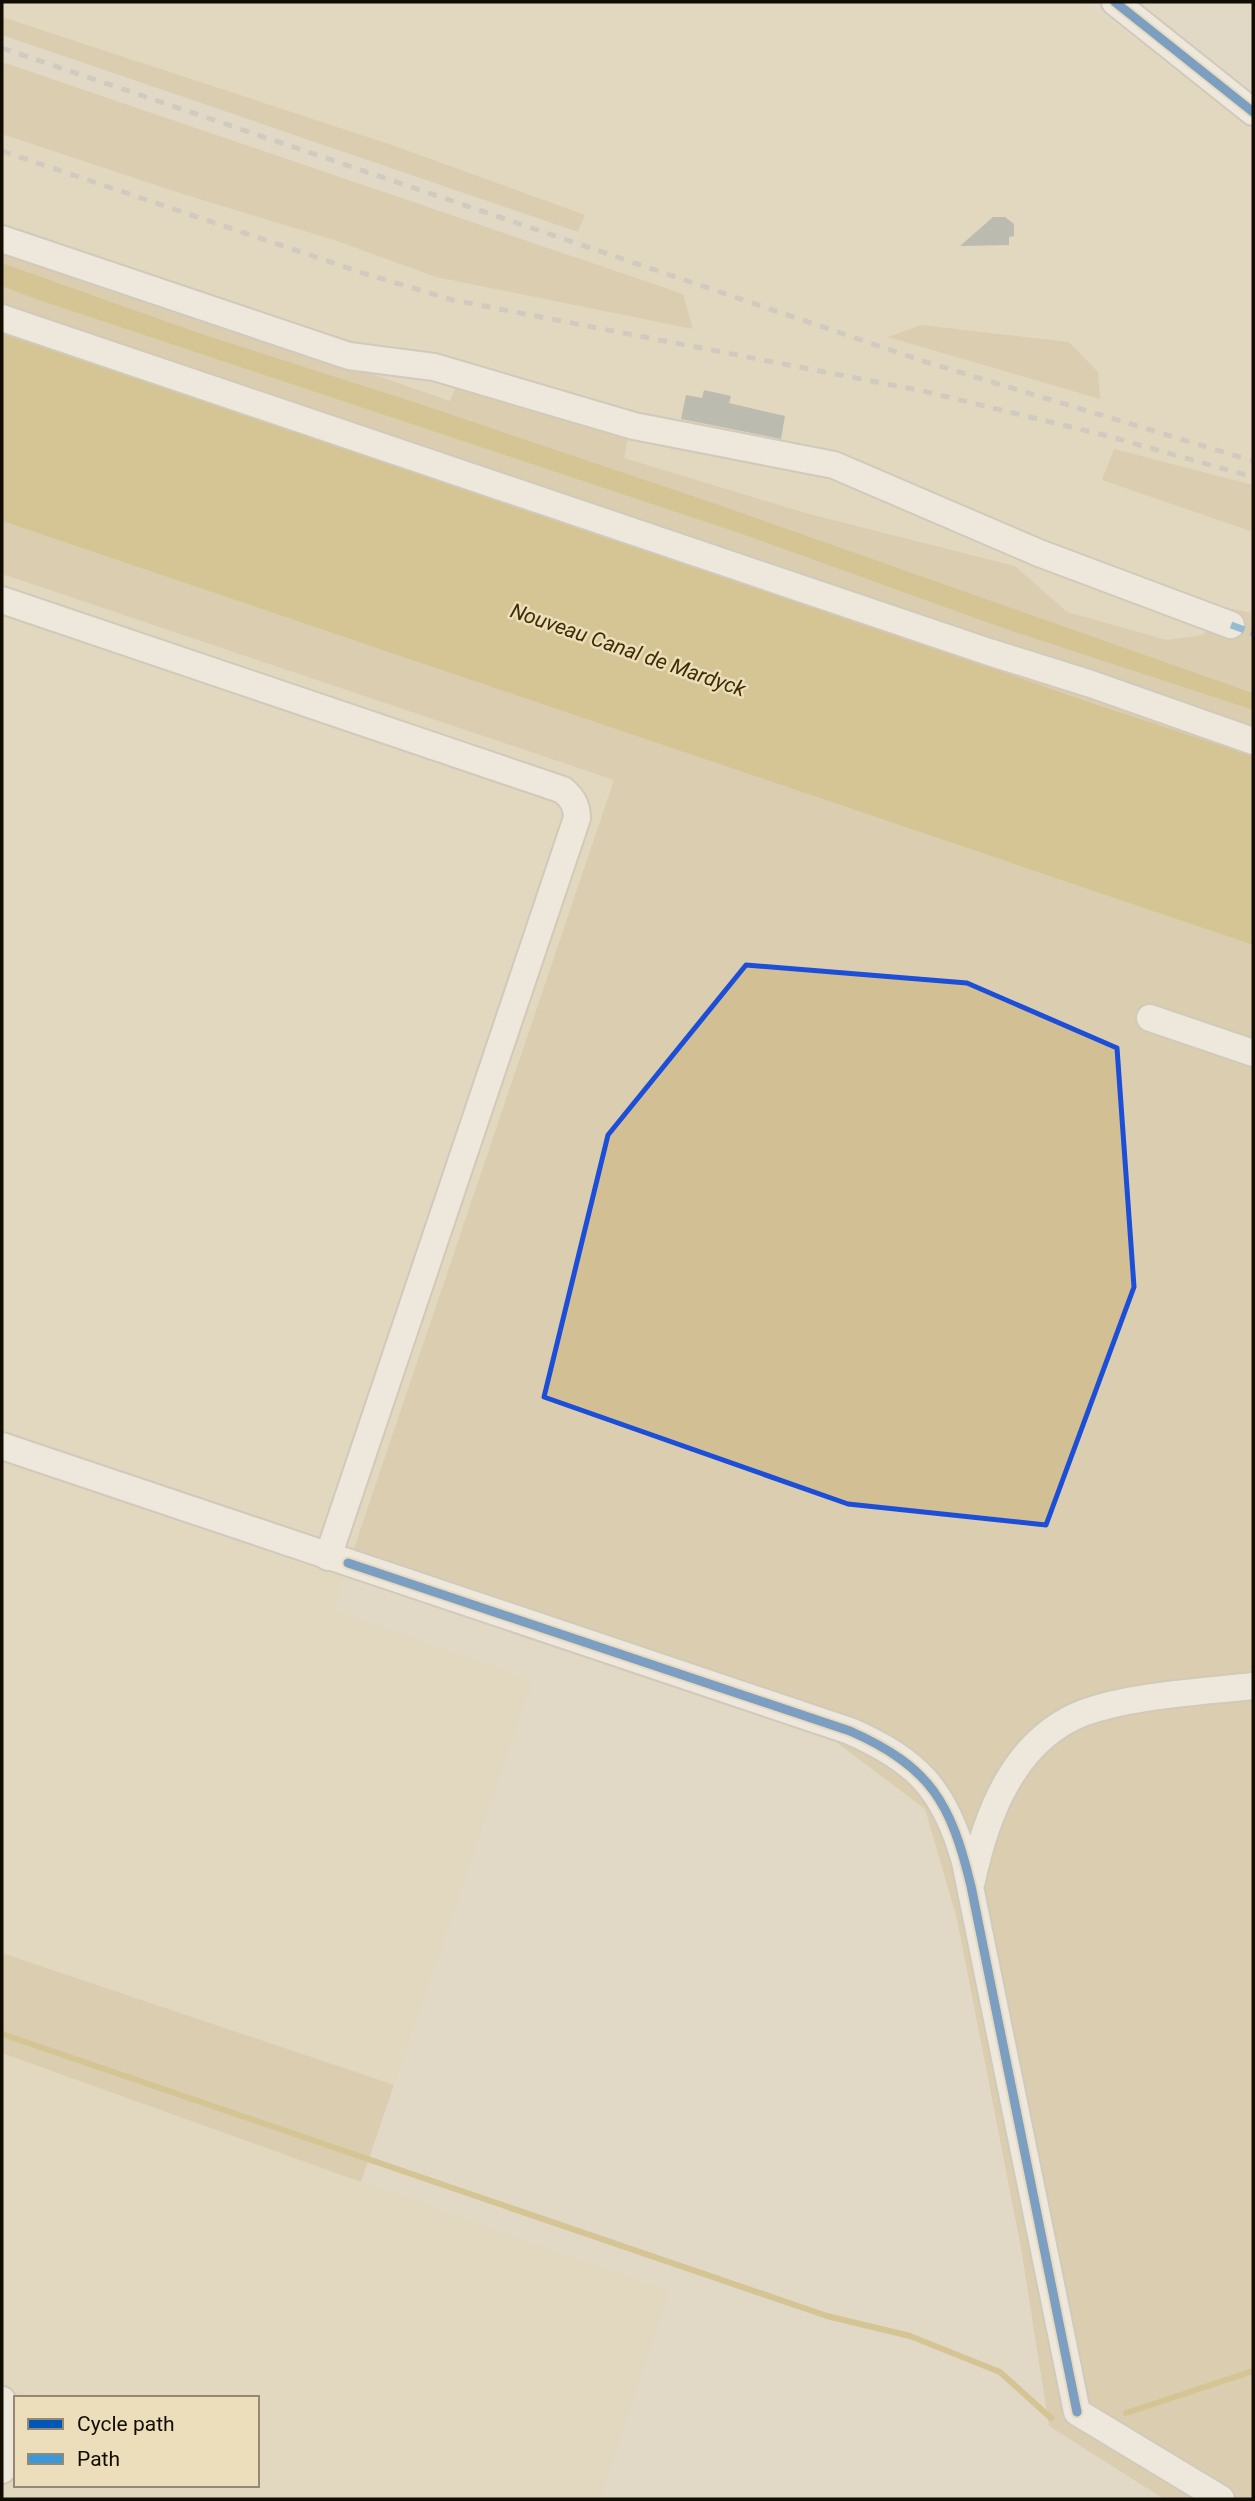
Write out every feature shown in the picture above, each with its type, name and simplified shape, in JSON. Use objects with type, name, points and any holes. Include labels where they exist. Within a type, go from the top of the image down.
[{"type":"street","points":[[1115,2],[1253,112]]},
{"type":"street","points":[[2,239],[349,356],[434,367],[634,426],[834,465],[1030,549],[1231,625]]},
{"type":"street","points":[[2,318],[989,652],[1091,684],[1253,741]]},
{"type":"street","points":[[2,600],[563,790],[577,810],[338,1560]]},
{"type":"street","points":[[1150,1018],[1253,1053]]},
{"type":"street","points":[[2,1446],[837,1727],[889,1750],[917,1771],[938,1796],[955,1827],[971,1886],[1077,2412],[1221,2499]]},
{"type":"street","points":[[971,1886],[984,1830],[1003,1787],[1026,1756],[1050,1732],[1065,1722],[1099,1708],[1138,1700],[1253,1686]]},
{"type":"street","points":[[2,2400],[9,2410],[13,2428],[2,2470]]},
{"type":"highlighted area","points":[[746,965],[967,983],[1117,1048],[1134,1287],[1046,1525],[848,1504],[544,1397],[608,1135]]},
{"type":"shaded area","points":[[2,2],[1082,2],[1253,123],[1253,485],[1114,449],[1102,480],[1253,532],[1253,613],[1227,609],[1204,635],[1167,640],[1067,612],[1014,566],[809,514],[623,458],[628,439],[458,380],[450,401],[2,245],[2,134],[183,194],[334,240],[436,277],[693,328],[683,294],[576,258],[578,232],[585,215],[392,145],[2,17]]},
{"type":"shaded area","points":[[2,17],[392,145],[585,215],[578,232],[2,35]]},
{"type":"shaded area","points":[[2,62],[683,294],[693,329],[436,277],[334,240],[183,194],[2,134]]},
{"type":"shaded area","points":[[2,245],[450,401],[459,380],[628,439],[624,458],[809,514],[1015,566],[1067,612],[1167,640],[1203,635],[1227,608],[1253,613],[1253,693],[708,501],[202,334],[2,263]]},
{"type":"shaded area","points":[[2,286],[739,533],[1008,630],[1253,710],[1253,756],[1092,703],[706,568],[2,332]]},
{"type":"shaded area","points":[[921,325],[1069,342],[1098,372],[1100,399],[888,337]]},
{"type":"shaded area","points":[[1114,449],[1253,485],[1253,532],[1102,480]]},
{"type":"shaded area","points":[[2,521],[1253,945],[1253,2499],[1164,2499],[1049,2426],[1021,2248],[957,1919],[925,1809],[832,1739],[345,1575],[614,780],[2,574]]},
{"type":"shaded area","points":[[2,574],[614,779],[333,1609],[533,1681],[394,2085],[2,1953]]},
{"type":"shaded area","points":[[2,1953],[394,2085],[361,2182],[2,2053]]},
{"type":"shaded area","points":[[2,2053],[670,2292],[601,2499],[2,2499]]},
{"type":"water","points":[[2,263],[202,334],[708,501],[1253,693],[1253,710],[1008,630],[739,533],[36,299],[2,286]]},
{"type":"water","name":"Nouveau Canal de Mardyck","points":[[2,332],[706,568],[1092,703],[1253,756],[1253,945],[2,521]]},
{"type":"building","points":[[993,217],[1005,217],[1014,224],[1014,236],[1009,237],[1009,245],[960,246]]},
{"type":"building","points":[[704,390],[731,396],[729,403],[785,416],[781,439],[681,419],[686,395],[702,398]]},
{"type":"waterway","points":[[2,2034],[827,2316],[910,2336],[1000,2372],[1051,2418]]},
{"type":"waterway","points":[[1126,2413],[1253,2371]]},
{"type":"railway","points":[[2,48],[926,362],[1253,461]]},
{"type":"railway","points":[[2,151],[366,274],[453,300],[923,391],[1104,435],[1253,477]]},
{"type":"marked path","points":[[1231,625],[1253,633]]},
{"type":"cycle path","points":[[1115,2],[1253,112]]},
{"type":"cycle path","points":[[348,1563],[850,1731],[878,1745],[919,1774],[945,1810],[955,1832],[971,1886],[1077,2412]]}]
